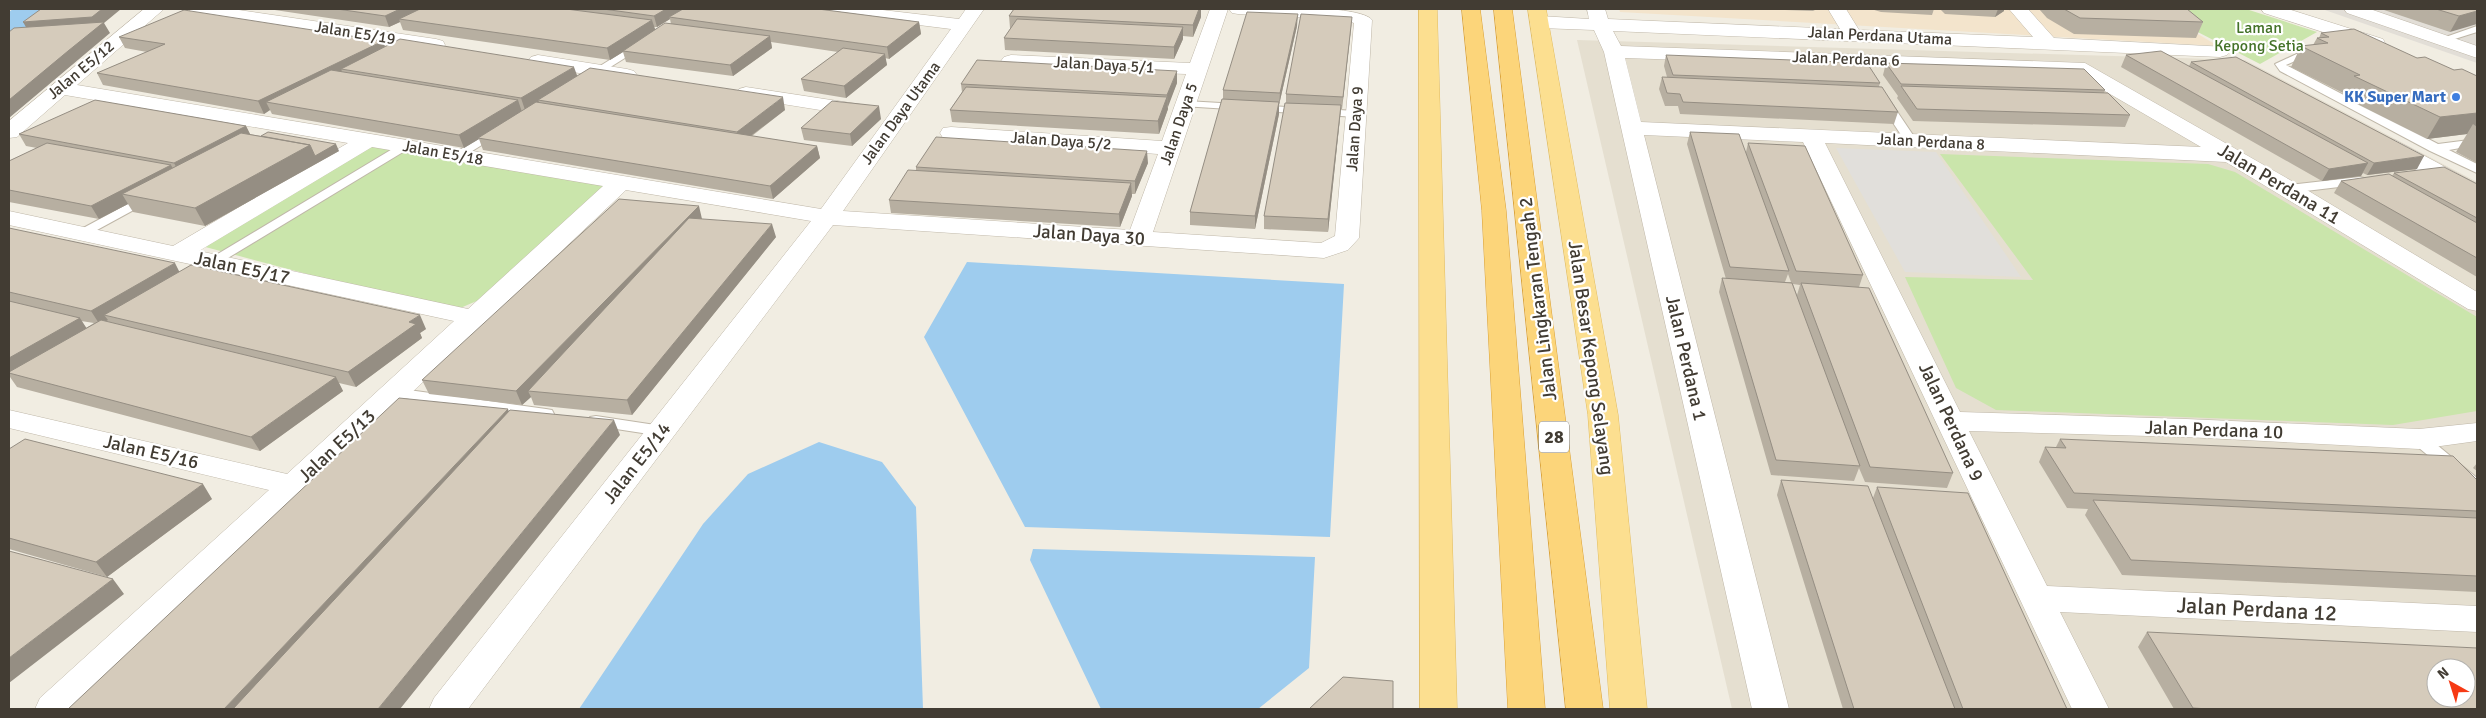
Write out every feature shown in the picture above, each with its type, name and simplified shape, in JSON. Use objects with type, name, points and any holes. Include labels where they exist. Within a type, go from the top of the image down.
[{"type":"highway","name":"Jalan Lingkaran Tengah 2","points":[[1471,9],[1511,213],[1584,709]]},
{"type":"highway","name":"Jalan Lingkaran Tengah 2","points":[[1503,9],[1527,709]]},
{"type":"main road","points":[[1428,9],[1439,709]]},
{"type":"main road","name":"Jalan Besar Kepong Selayang","points":[[1539,15],[1603,415],[1629,709]]},
{"type":"street","name":"Jalan E5/12","points":[[9,132],[155,9]]},
{"type":"street","name":"Jalan E5/19","points":[[198,9],[453,48]]},
{"type":"street","points":[[831,9],[969,17]]},
{"type":"street","name":"Jalan Daya 5","points":[[1139,238],[1219,9]]},
{"type":"street","name":"Jalan Daya 9","points":[[1238,9],[1347,15],[1363,20],[1347,238]]},
{"type":"street","points":[[2018,9],[2049,44]]},
{"type":"street","points":[[2270,9],[2342,31],[2396,51]]},
{"type":"street","points":[[2353,9],[2477,52]]},
{"type":"street","points":[[1646,15],[1724,12]]},
{"type":"street","points":[[1834,14],[1861,18]]},
{"type":"street","points":[[1834,14],[1853,35]]},
{"type":"street","name":"Jalan Perdana Utama","points":[[1539,15],[1646,15],[1853,35],[2220,52]]},
{"type":"street","name":"Jalan Perdana 1","points":[[1598,16],[1614,52],[1770,709]]},
{"type":"street","name":"Jalan Daya Utama","points":[[827,217],[969,17]]},
{"type":"street","points":[[2342,31],[2389,22]]},
{"type":"street","points":[[2004,24],[2032,25]]},
{"type":"street","name":"Jalan Perdana 6","points":[[1614,52],[1856,58],[2078,67]]},
{"type":"street","points":[[521,58],[647,78]]},
{"type":"street","name":"Jalan Daya 5/1","points":[[1011,61],[1198,69]]},
{"type":"street","name":"Jalan Perdana 11","points":[[2078,67],[2289,189],[2477,303]]},
{"type":"street","points":[[2264,79],[2428,173],[2477,193]]},
{"type":"street","name":"Jalan E5/18","points":[[59,88],[273,130],[369,140],[827,217]]},
{"type":"street","points":[[724,90],[898,116]]},
{"type":"street","name":"Jalan Perdana 8","points":[[1631,128],[2231,155]]},
{"type":"street","name":"Jalan Daya 5/2","points":[[951,133],[1171,148]]},
{"type":"street","name":"Jalan Perdana 9","points":[[1811,136],[2090,709]]},
{"type":"street","points":[[177,254],[369,140]]},
{"type":"street","name":"Jalan E5/13","points":[[53,709],[621,182]]},
{"type":"street","name":"Jalan Daya 30","points":[[827,217],[1324,251],[1339,245],[1347,238]]},
{"type":"street","name":"Jalan E5/14","points":[[447,709],[827,217]]},
{"type":"street","name":"Jalan E5/17","points":[[9,218],[475,318]]},
{"type":"street","name":"Jalan E5/16","points":[[9,418],[294,486]]},
{"type":"street","name":"Jalan Perdana 10","points":[[1950,421],[2186,428],[2419,439],[2477,432]]},
{"type":"street","name":"Jalan Perdana 12","points":[[2037,598],[2477,619]]},
{"type":"lane","points":[[2442,40],[2477,29]]},
{"type":"lane","points":[[582,80],[646,40]]},
{"type":"lane","points":[[2326,46],[2314,48],[2280,64],[2284,69],[2433,148],[2477,169]]},
{"type":"lane","points":[[1856,58],[1868,75]]},
{"type":"lane","points":[[1878,91],[1911,141]]},
{"type":"lane","points":[[1186,104],[1356,114]]},
{"type":"lane","points":[[457,155],[507,125]]},
{"type":"lane","points":[[2433,148],[2477,142]]},
{"type":"lane","points":[[213,261],[404,146]]},
{"type":"lane","points":[[2289,189],[2369,180]]},
{"type":"lane","points":[[81,233],[160,191]]},
{"type":"lane","points":[[394,393],[557,416]]},
{"type":"lane","points":[[576,418],[662,430]]},
{"type":"lane","points":[[2419,439],[2477,487]]},
{"type":"shaded area","points":[[1619,9],[2156,9],[2218,46],[1620,12]]},
{"type":"shaded area","points":[[2322,9],[2477,9],[2477,63]]},
{"type":"shaded area","points":[[1577,40],[2245,60],[2477,182],[2477,709],[1732,709]]},
{"type":"shaded area","points":[[1836,148],[1936,152],[2021,277],[1905,272]]},
{"type":"green space","name":"Laman Kepong Setia","points":[[2153,9],[2246,9],[2317,32],[2260,64]]},
{"type":"green space","points":[[380,142],[621,182],[507,288],[451,312],[194,244]]},
{"type":"green space","points":[[1940,154],[2208,164],[2235,172],[2477,317],[2477,411],[2393,425],[1996,410],[1956,388],[1905,277],[2033,280]]},
{"type":"water","points":[[967,262],[1344,284],[1330,537],[1025,527],[924,337]]},
{"type":"water","points":[[819,442],[882,462],[916,507],[923,709],[579,709],[703,524],[748,474]]},
{"type":"water","points":[[1033,549],[1315,557],[1309,668],[1258,709],[1101,709],[1030,560]]},
{"type":"building","points":[[41,9],[102,9],[92,17],[23,22]]},
{"type":"building","points":[[337,9],[400,9],[385,16]]},
{"type":"building","points":[[420,9],[566,9],[652,20],[607,48],[399,19]]},
{"type":"building","points":[[603,9],[666,9],[654,16]]},
{"type":"building","points":[[683,9],[818,9],[919,22],[887,47],[669,17]]},
{"type":"building","points":[[1014,9],[1199,9],[1193,25],[1009,16]]},
{"type":"building","points":[[2064,9],[2187,9],[2203,22],[2080,18]]},
{"type":"building","points":[[2436,9],[2477,9],[2477,11],[2459,16]]},
{"type":"building","points":[[184,10],[383,41],[258,101],[97,73],[165,44],[119,37]]},
{"type":"building","points":[[1247,12],[1298,14],[1280,93],[1223,90]]},
{"type":"building","points":[[1301,14],[1352,17],[1343,97],[1286,94]]},
{"type":"building","points":[[1017,19],[1183,27],[1174,47],[1004,38]]},
{"type":"building","points":[[104,22],[9,100],[9,32],[14,28]]},
{"type":"building","points":[[665,23],[770,36],[730,65],[623,51]]},
{"type":"building","points":[[2354,29],[2417,58],[2425,57],[2454,70],[2462,69],[2477,76],[2477,113],[2440,117],[2354,76],[2360,75],[2301,46],[2328,43],[2317,38],[2329,37],[2321,33]]},
{"type":"building","points":[[400,39],[574,67],[521,98],[341,69]]},
{"type":"building","points":[[843,48],[885,54],[844,86],[801,79]]},
{"type":"building","points":[[2161,51],[2368,163],[2329,169],[2126,55]]},
{"type":"building","points":[[1666,55],[1867,63],[1880,83],[1673,75]]},
{"type":"building","points":[[2236,57],[2424,156],[2374,163],[2191,62]]},
{"type":"building","points":[[977,60],[1177,71],[1167,95],[961,84]]},
{"type":"building","points":[[1886,63],[2084,69],[2105,90],[1901,84]]},
{"type":"building","points":[[590,68],[783,97],[737,132],[538,100]]},
{"type":"building","points":[[331,70],[518,100],[459,135],[266,102]]},
{"type":"building","points":[[1662,77],[1882,87],[1898,112],[1683,102],[1680,94],[1667,93]]},
{"type":"building","points":[[1901,86],[2108,93],[2130,115],[1917,109]]},
{"type":"building","points":[[966,87],[1167,97],[1158,121],[950,110]]},
{"type":"building","points":[[1222,99],[1279,102],[1255,216],[1190,212]]},
{"type":"building","points":[[95,100],[246,126],[174,163],[19,134]]},
{"type":"building","points":[[832,101],[879,106],[850,134],[801,128]]},
{"type":"building","points":[[536,102],[817,146],[770,186],[478,138]]},
{"type":"building","points":[[1285,103],[1341,105],[1328,219],[1264,216]]},
{"type":"building","points":[[268,132],[336,144],[315,156],[310,145],[261,136]]},
{"type":"building","points":[[1690,132],[1739,134],[1789,271],[1730,267]]},
{"type":"building","points":[[241,133],[310,145],[195,208],[122,194]]},
{"type":"building","points":[[936,137],[1147,151],[1135,181],[916,167]]},
{"type":"building","points":[[47,143],[171,165],[91,206],[9,190],[9,161]]},
{"type":"building","points":[[1748,143],[1805,146],[1863,275],[1796,271]]},
{"type":"building","points":[[2444,167],[2477,184],[2477,218],[2394,173]]},
{"type":"building","points":[[908,170],[1131,183],[1119,214],[889,200]]},
{"type":"building","points":[[2389,174],[2477,223],[2477,258],[2341,181]]},
{"type":"building","points":[[619,199],[699,206],[516,391],[422,380]]},
{"type":"building","points":[[689,218],[772,224],[627,400],[528,391]]},
{"type":"building","points":[[9,228],[175,263],[91,311],[9,292]]},
{"type":"building","points":[[191,265],[420,315],[409,322],[416,324],[348,372],[104,315]]},
{"type":"building","points":[[1722,278],[1792,283],[1860,466],[1776,460]]},
{"type":"building","points":[[1801,283],[1869,288],[1953,473],[1870,467]]},
{"type":"building","points":[[9,301],[80,318],[9,358]]},
{"type":"building","points":[[101,320],[336,377],[251,437],[9,373]]},
{"type":"building","points":[[399,398],[508,409],[224,709],[68,709]]},
{"type":"building","points":[[510,410],[614,420],[378,709],[233,709]]},
{"type":"building","points":[[25,439],[203,484],[96,562],[9,538],[9,449]]},
{"type":"building","points":[[2060,439],[2453,456],[2477,480],[2477,511],[2074,493],[2045,447],[2066,448]]},
{"type":"building","points":[[1781,480],[1868,486],[1955,709],[1854,709]]},
{"type":"building","points":[[1877,487],[1968,493],[2067,709],[1963,709]]},
{"type":"building","points":[[2093,500],[2477,518],[2477,576],[2131,560]]},
{"type":"building","points":[[9,551],[113,579],[9,658]]},
{"type":"building","points":[[2147,632],[2477,648],[2477,709],[2193,708]]},
{"type":"building","points":[[1343,677],[1393,681],[1393,709],[1309,709]]},
{"type":"waterway","points":[[9,29],[35,9]]},
{"type":"place","name":"KK Super Mart","points":[[2456,97]]}]
